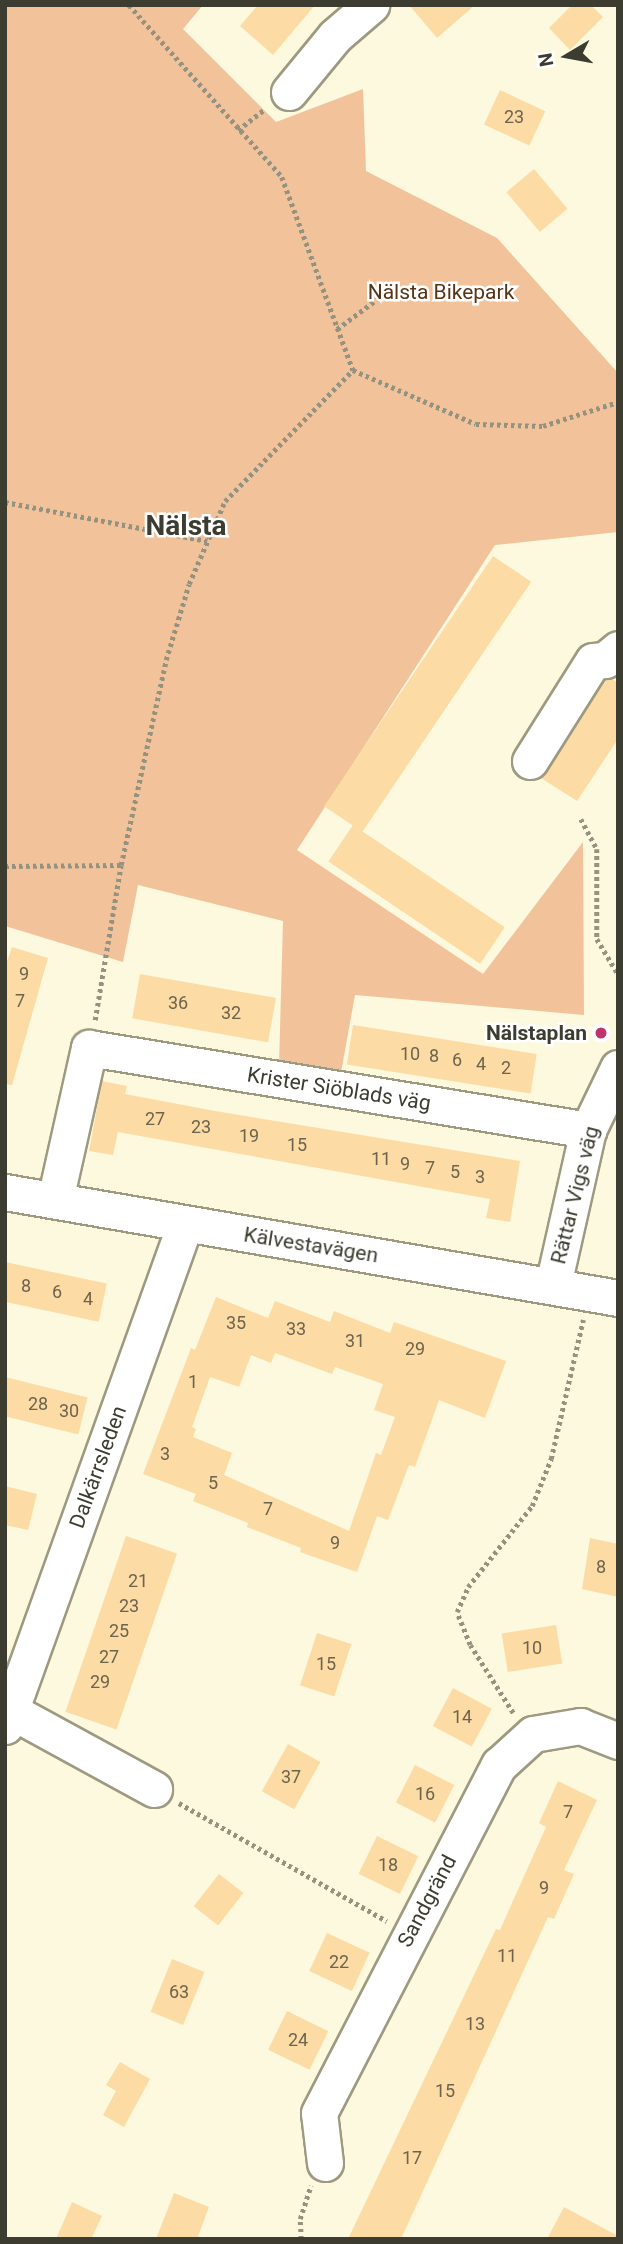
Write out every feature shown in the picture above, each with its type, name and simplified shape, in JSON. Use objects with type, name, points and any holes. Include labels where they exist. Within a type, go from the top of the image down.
[{"type":"street","points":[[289,92],[335,36],[370,5]]},
{"type":"street","points":[[530,761],[593,661],[605,660],[618,649]]},
{"type":"street","points":[[55,1200],[89,1048]]},
{"type":"street","name":"Krister Siöblads väg","points":[[89,1048],[588,1130]]},
{"type":"street","name":"Rättar Vigs väg","points":[[553,1285],[588,1130],[618,1068]]},
{"type":"street","name":"Kälvestavägen","points":[[5,1192],[603,1295]]},
{"type":"street","name":"Dalkärrsleden","points":[[153,1789],[8,1719],[185,1224]]},
{"type":"street","name":"Sandgränd","points":[[325,2163],[319,2113],[409,1934],[499,1765],[530,1737],[580,1726],[618,1741]]},
{"type":"path","points":[[129,5],[282,177],[353,370],[476,424],[543,426],[618,402]]},
{"type":"path","points":[[337,329],[387,292]]},
{"type":"path","points":[[89,1048],[121,865],[166,660],[207,541],[225,501],[353,370]]},
{"type":"path","points":[[5,502],[207,541]]},
{"type":"path","points":[[581,819],[597,849],[597,939],[618,974]]},
{"type":"path","points":[[5,866],[121,865]]},
{"type":"path","points":[[530,1737],[470,1644],[457,1612],[468,1587],[532,1506],[551,1459],[603,1295]]},
{"type":"path","points":[[153,1789],[409,1934]]},
{"type":"path","points":[[301,2239],[305,2197],[325,2163]]},
{"type":"green space","name":"Nälsta Bikepark","points":[[5,5],[203,5],[183,29],[276,122],[363,89],[366,171],[497,238],[618,373],[618,532],[495,545],[297,850],[483,974],[583,842],[584,1015],[355,995],[340,1078],[279,1066],[283,921],[138,885],[123,962],[5,926]]},
{"type":"building","points":[[258,5],[315,5],[273,55],[240,26]]},
{"type":"building","points":[[409,5],[475,5],[437,38]]},
{"type":"building","points":[[572,5],[591,5],[603,17],[570,50],[549,28]]},
{"type":"building","points":[[500,90],[545,111],[529,146],[484,124]]},
{"type":"building","points":[[534,169],[567,209],[540,232],[506,192]]},
{"type":"building","points":[[493,556],[531,582],[362,832],[324,806]]},
{"type":"building","points":[[611,678],[618,683],[618,739],[577,801],[541,778],[605,680]]},
{"type":"building","points":[[353,825],[505,927],[480,964],[328,861]]},
{"type":"building","points":[[12,947],[48,958],[12,1085],[5,1084],[5,967]]},
{"type":"building","points":[[140,974],[276,998],[268,1042],[132,1018]]},
{"type":"building","points":[[353,1025],[537,1054],[530,1094],[347,1065]]},
{"type":"building","points":[[102,1081],[127,1086],[125,1094],[520,1161],[510,1222],[486,1218],[490,1199],[118,1132],[113,1155],[89,1151]]},
{"type":"building","points":[[5,1262],[107,1284],[99,1322],[5,1302]]},
{"type":"building","points":[[216,1297],[268,1318],[275,1301],[330,1322],[334,1311],[390,1333],[394,1322],[506,1361],[485,1418],[439,1400],[415,1467],[409,1465],[388,1520],[377,1516],[357,1572],[300,1552],[301,1548],[247,1527],[248,1523],[193,1501],[196,1494],[143,1474],[191,1348],[195,1350]],"holes":[[[275,1353],[332,1374],[335,1367],[383,1384],[374,1410],[395,1417],[381,1455],[376,1453],[349,1531],[224,1475],[232,1453],[193,1437],[196,1429],[192,1427],[210,1377],[239,1387],[251,1355],[271,1363]]]},
{"type":"building","points":[[5,1377],[87,1398],[78,1434],[5,1416]]},
{"type":"building","points":[[5,1486],[37,1494],[28,1530],[5,1525]]},
{"type":"building","points":[[126,1536],[177,1554],[117,1729],[65,1712]]},
{"type":"building","points":[[590,1538],[618,1544],[618,1597],[582,1589]]},
{"type":"building","points":[[556,1625],[562,1664],[508,1672],[502,1634]]},
{"type":"building","points":[[317,1633],[351,1644],[334,1696],[300,1685]]},
{"type":"building","points":[[453,1688],[492,1709],[472,1747],[433,1726]]},
{"type":"building","points":[[288,1744],[320,1762],[294,1809],[262,1791]]},
{"type":"building","points":[[415,1765],[454,1785],[435,1822],[396,1802]]},
{"type":"building","points":[[558,1781],[597,1800],[564,1870],[574,1874],[554,1919],[548,1917],[401,2239],[348,2239],[496,1929],[500,1930],[546,1827],[539,1823]]},
{"type":"building","points":[[377,1836],[418,1856],[400,1894],[359,1874]]},
{"type":"building","points":[[219,1874],[243,1893],[218,1925],[194,1906]]},
{"type":"building","points":[[327,1933],[370,1953],[352,1991],[309,1971]]},
{"type":"building","points":[[172,1959],[204,1972],[183,2025],[151,2012]]},
{"type":"building","points":[[287,2011],[328,2031],[309,2070],[268,2050]]},
{"type":"building","points":[[120,2062],[150,2079],[124,2127],[103,2115],[116,2091],[106,2085]]},
{"type":"building","points":[[174,2193],[209,2207],[197,2239],[156,2239]]},
{"type":"building","points":[[72,2202],[102,2216],[91,2239],[56,2239]]},
{"type":"building","points":[[564,2207],[618,2236],[618,2239],[547,2239]]},
{"type":"place","name":"Nälstaplan","points":[[601,1033]]},
{"type":"district","name":"Nälsta","points":[[186,526]]}]
